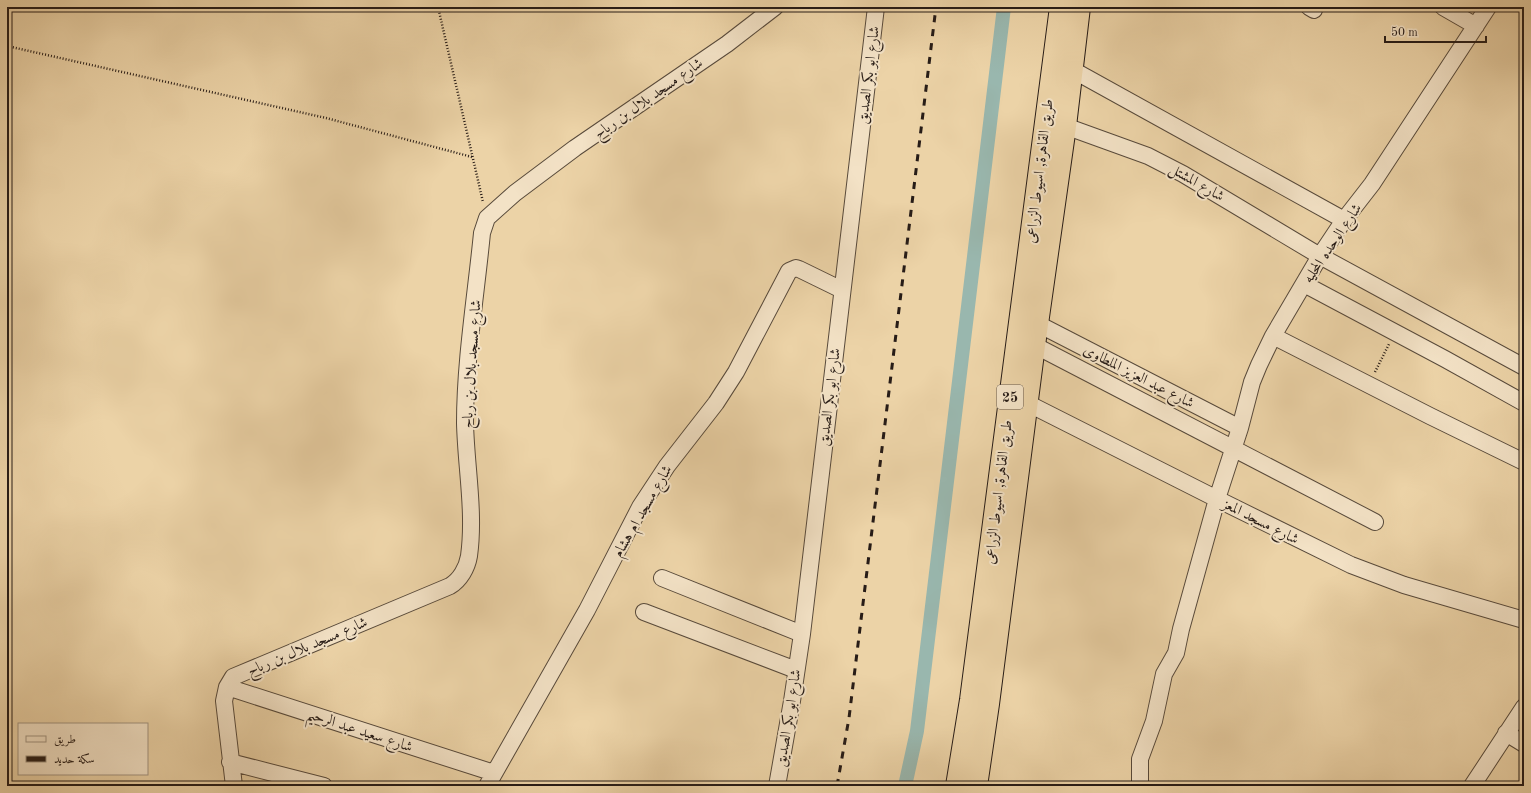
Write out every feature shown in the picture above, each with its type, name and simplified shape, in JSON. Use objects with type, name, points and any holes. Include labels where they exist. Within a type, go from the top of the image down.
[{"type":"highway","name":"طريق القاهرة, اسيوط الزراعى","points":[[976,786],[1061,7]]},
{"type":"highway","name":"طريق القاهرة, اسيوط الزراعى","points":[[957,786],[1019,399],[1036,334],[1065,126],[1079,7]]},
{"type":"street","name":"شارع مسجد بلال بن رباح","points":[[227,687],[233,677],[450,586],[456,582],[462,574],[468,558],[470,538],[471,510],[465,424],[466,388],[482,233],[487,218],[515,193],[576,148],[727,44],[775,7]]},
{"type":"street","name":"شارع ابو بكر الصديق","points":[[777,786],[802,634],[876,7]]},
{"type":"street","points":[[1443,7],[1476,26]]},
{"type":"street","name":"شارع الوحده المحليه","points":[[1140,786],[1140,759],[1154,721],[1164,674],[1178,647],[1185,614],[1217,499],[1256,373],[1273,336],[1320,256],[1344,220],[1372,184],[1488,7]]},
{"type":"street","points":[[1071,69],[1344,220]]},
{"type":"street","name":"شارع المشتل","points":[[1065,126],[1166,164],[1320,256],[1524,367]]},
{"type":"street","name":"شارع مسجد ام هشام","points":[[491,779],[587,610],[640,507],[667,466],[716,403],[732,378],[789,272],[792,269],[799,269],[842,290]]},
{"type":"street","points":[[1304,284],[1524,402]]},
{"type":"street","points":[[1036,334],[1233,449],[1375,522]]},
{"type":"street","name":"شارع عبد العزيز الملطاوى","points":[[1036,334],[1240,428]]},
{"type":"street","points":[[1273,336],[1524,462]]},
{"type":"street","name":"شارع مسجد المعز","points":[[1019,399],[1325,553],[1378,576],[1524,620]]},
{"type":"street","points":[[662,578],[802,634]]},
{"type":"street","points":[[644,612],[796,670]]},
{"type":"street","points":[[227,687],[224,701],[234,786]]},
{"type":"street","name":"شارع سعيد عبد الرحيم","points":[[227,687],[491,779]]},
{"type":"street","points":[[1479,784],[1506,733],[1524,707]]},
{"type":"street","points":[[1506,733],[1524,744]]},
{"type":"street","points":[[230,762],[324,786]]},
{"type":"path","points":[[438,7],[487,218]]},
{"type":"path","points":[[7,46],[326,118],[472,157]]},
{"type":"path","points":[[1368,385],[1394,333]]},
{"type":"waterway","points":[[905,786],[917,731],[1004,7]]},
{"type":"railway","points":[[837,786],[849,718],[936,7]]}]
